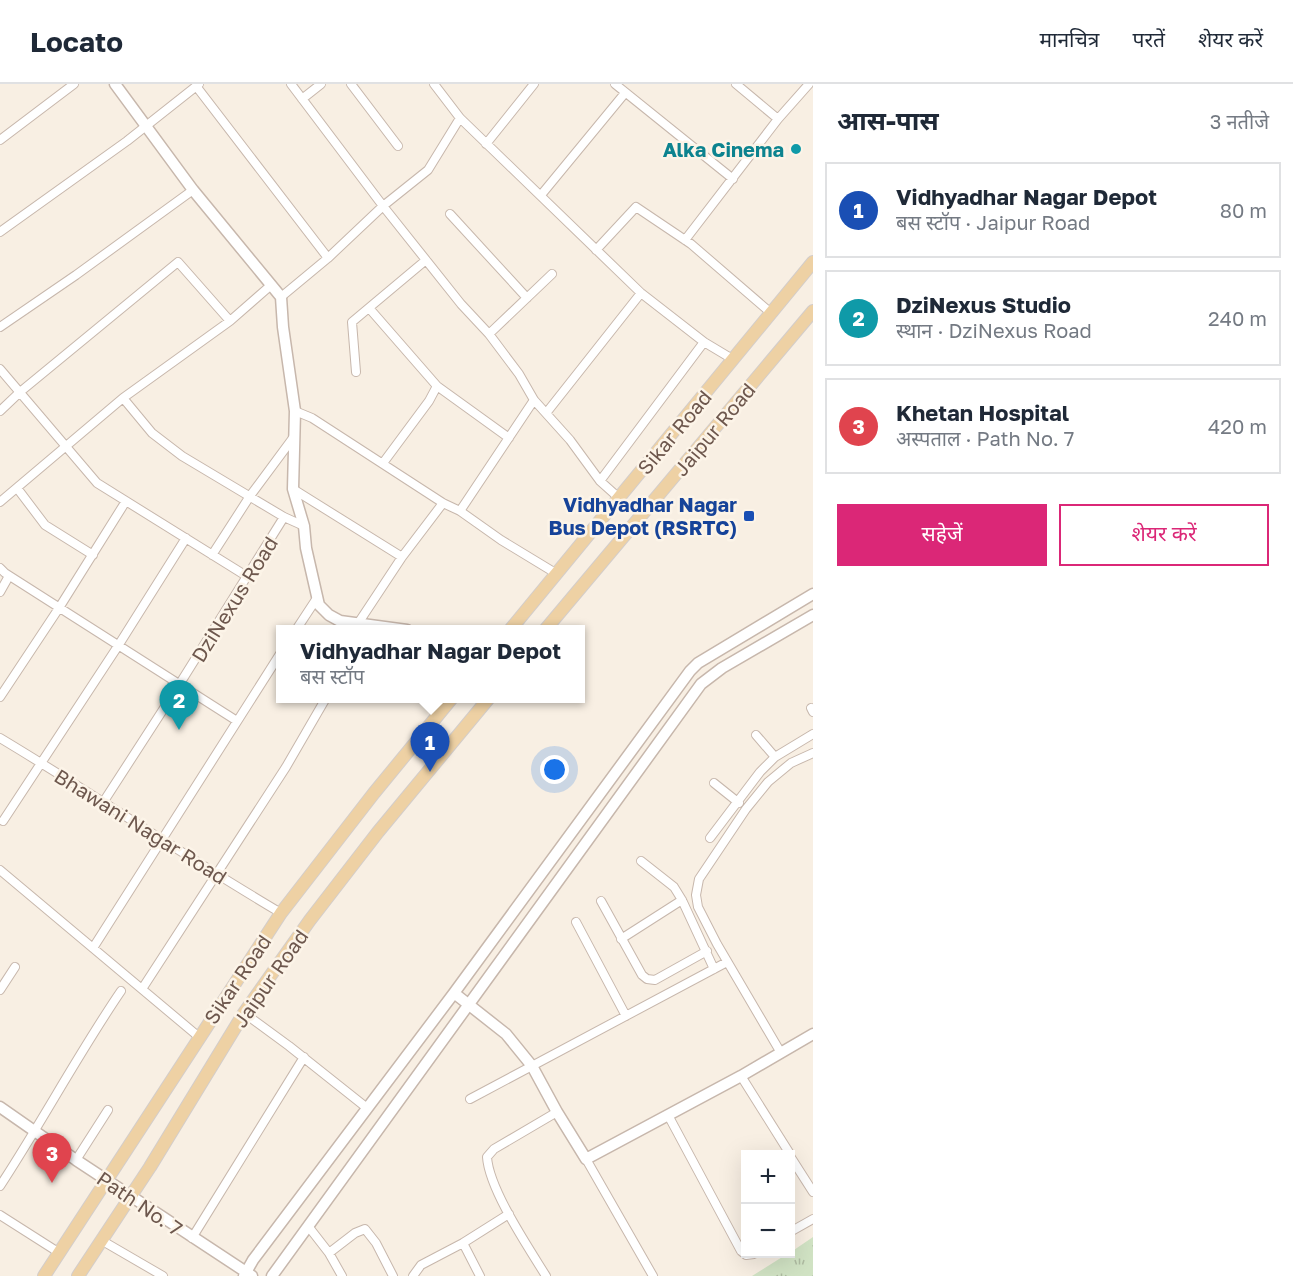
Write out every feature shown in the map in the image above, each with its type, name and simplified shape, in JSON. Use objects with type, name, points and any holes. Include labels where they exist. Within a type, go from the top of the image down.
[{"type":"main road","name":"Sikar Road","points":[[514,625],[813,262]]},
{"type":"main road","name":"Jaipur Road","points":[[549,625],[813,311]]},
{"type":"main road","name":"Sikar Road","points":[[44,1276],[58,1251],[281,913],[374,793],[449,703]]},
{"type":"main road","name":"Jaipur Road","points":[[78,1276],[150,1167],[244,1013],[310,920],[378,832],[486,703]]},
{"type":"street","points":[[0,139],[74,84]]},
{"type":"street","points":[[115,84],[193,190],[281,297],[295,411],[293,489],[304,526],[306,548],[319,605],[329,615],[340,621],[364,625],[402,557],[443,503]]},
{"type":"street","points":[[291,84],[383,206],[461,304],[489,334],[519,374],[534,400],[547,412],[600,481],[619,498]]},
{"type":"street","points":[[302,99],[321,84]]},
{"type":"street","points":[[351,84],[398,146]]},
{"type":"street","points":[[434,84],[460,118],[641,293],[704,342],[734,360]]},
{"type":"street","points":[[486,144],[534,84]]},
{"type":"street","points":[[615,84],[733,179]]},
{"type":"street","points":[[736,84],[778,119]]},
{"type":"street","points":[[685,240],[778,119],[809,84]]},
{"type":"street","points":[[0,232],[127,141],[197,85],[328,258]]},
{"type":"street","points":[[540,195],[625,93]]},
{"type":"street","points":[[281,297],[328,258],[383,206],[428,170],[460,118]]},
{"type":"street","points":[[0,327],[193,190]]},
{"type":"street","points":[[596,250],[636,207],[685,240],[771,313]]},
{"type":"street","points":[[450,214],[527,298]]},
{"type":"street","points":[[356,372],[352,322],[426,260]]},
{"type":"street","points":[[0,411],[177,262],[230,321]]},
{"type":"street","points":[[489,334],[552,274]]},
{"type":"street","points":[[0,502],[123,398],[230,321],[270,286]]},
{"type":"street","points":[[547,412],[641,293]]},
{"type":"street","points":[[369,308],[437,386],[509,438]]},
{"type":"street","points":[[600,481],[704,342]]},
{"type":"street","points":[[0,369],[97,483],[248,577]]},
{"type":"street","points":[[383,464],[429,401],[437,386]]},
{"type":"street","points":[[123,398],[152,433],[182,456],[285,518],[304,526]]},
{"type":"street","points":[[460,512],[534,400]]},
{"type":"street","points":[[295,411],[312,418],[557,574]]},
{"type":"street","points":[[212,555],[250,496],[293,438]]},
{"type":"street","points":[[17,488],[45,525],[93,555]]},
{"type":"street","points":[[293,489],[402,557]]},
{"type":"street","points":[[0,697],[126,501]]},
{"type":"street","name":"DziNexus Road","points":[[104,801],[285,518]]},
{"type":"street","points":[[3,821],[186,538]]},
{"type":"street","points":[[0,568],[118,646],[237,720]]},
{"type":"street","points":[[0,592],[9,576]]},
{"type":"street","points":[[248,1275],[260,1251],[454,993],[690,671],[698,663],[813,594]]},
{"type":"street","points":[[299,625],[317,598]]},
{"type":"street","points":[[272,1276],[701,684],[722,668],[813,615]]},
{"type":"street","points":[[93,948],[276,660]]},
{"type":"street","points":[[142,989],[286,767],[324,703]]},
{"type":"street","points":[[710,838],[760,772],[775,757],[813,734]]},
{"type":"street","points":[[756,735],[775,757]]},
{"type":"street","name":"Bhawani Nagar Road","points":[[0,738],[281,913]]},
{"type":"street","points":[[781,1053],[698,907],[696,895],[699,879],[746,809],[768,782],[791,763],[813,753]]},
{"type":"street","points":[[714,783],[746,809]]},
{"type":"street","points":[[640,861],[668,882],[682,900],[714,969]]},
{"type":"street","points":[[0,870],[199,1037]]},
{"type":"street","points":[[621,939],[682,900]]},
{"type":"street","points":[[601,901],[621,939],[647,980],[655,980],[706,951]]},
{"type":"street","points":[[576,922],[626,1016]]},
{"type":"street","points":[[470,1099],[728,962]]},
{"type":"street","points":[[0,990],[15,967]]},
{"type":"street","points":[[0,1186],[121,991]]},
{"type":"street","points":[[454,993],[506,1034],[532,1066],[653,1276]]},
{"type":"street","points":[[244,1013],[304,1057],[366,1108]]},
{"type":"street","points":[[586,1160],[813,1034]]},
{"type":"street","points":[[192,1238],[304,1057]]},
{"type":"street","points":[[741,1076],[787,1150]]},
{"type":"street","name":"Path No. 7","points":[[0,1107],[248,1275]]},
{"type":"street","points":[[76,1160],[108,1110]]},
{"type":"street","points":[[546,1276],[509,1214],[488,1169],[487,1157],[494,1149],[557,1112]]},
{"type":"street","points":[[668,1115],[741,1251]]},
{"type":"street","points":[[795,1163],[813,1192]]},
{"type":"street","points":[[413,1276],[421,1265],[463,1243],[509,1214]]},
{"type":"street","points":[[0,1215],[58,1251]]},
{"type":"street","points":[[795,1229],[813,1219]]},
{"type":"street","points":[[308,1226],[329,1253],[342,1276]]},
{"type":"street","points":[[329,1253],[355,1233],[365,1229],[376,1243],[393,1276]]},
{"type":"street","points":[[101,1240],[163,1276]]},
{"type":"street","points":[[463,1243],[480,1276]]},
{"type":"green space","points":[[813,1237],[813,1276],[752,1276],[781,1258],[795,1258],[795,1249]]},
{"type":"place","name":"Alka Cinema","points":[[796,149]]},
{"type":"place","name":"Vidhyadhar Nagar Bus Depot (RSRTC)","points":[[749,516]]},
{"type":"place","name":"DziNexus Studio","points":[[179,730]]},
{"type":"place","name":"Vidhyadhar Nagar Depot","points":[[430,772]]},
{"type":"place","name":"Khetan Hospital","points":[[52,1183]]}]
